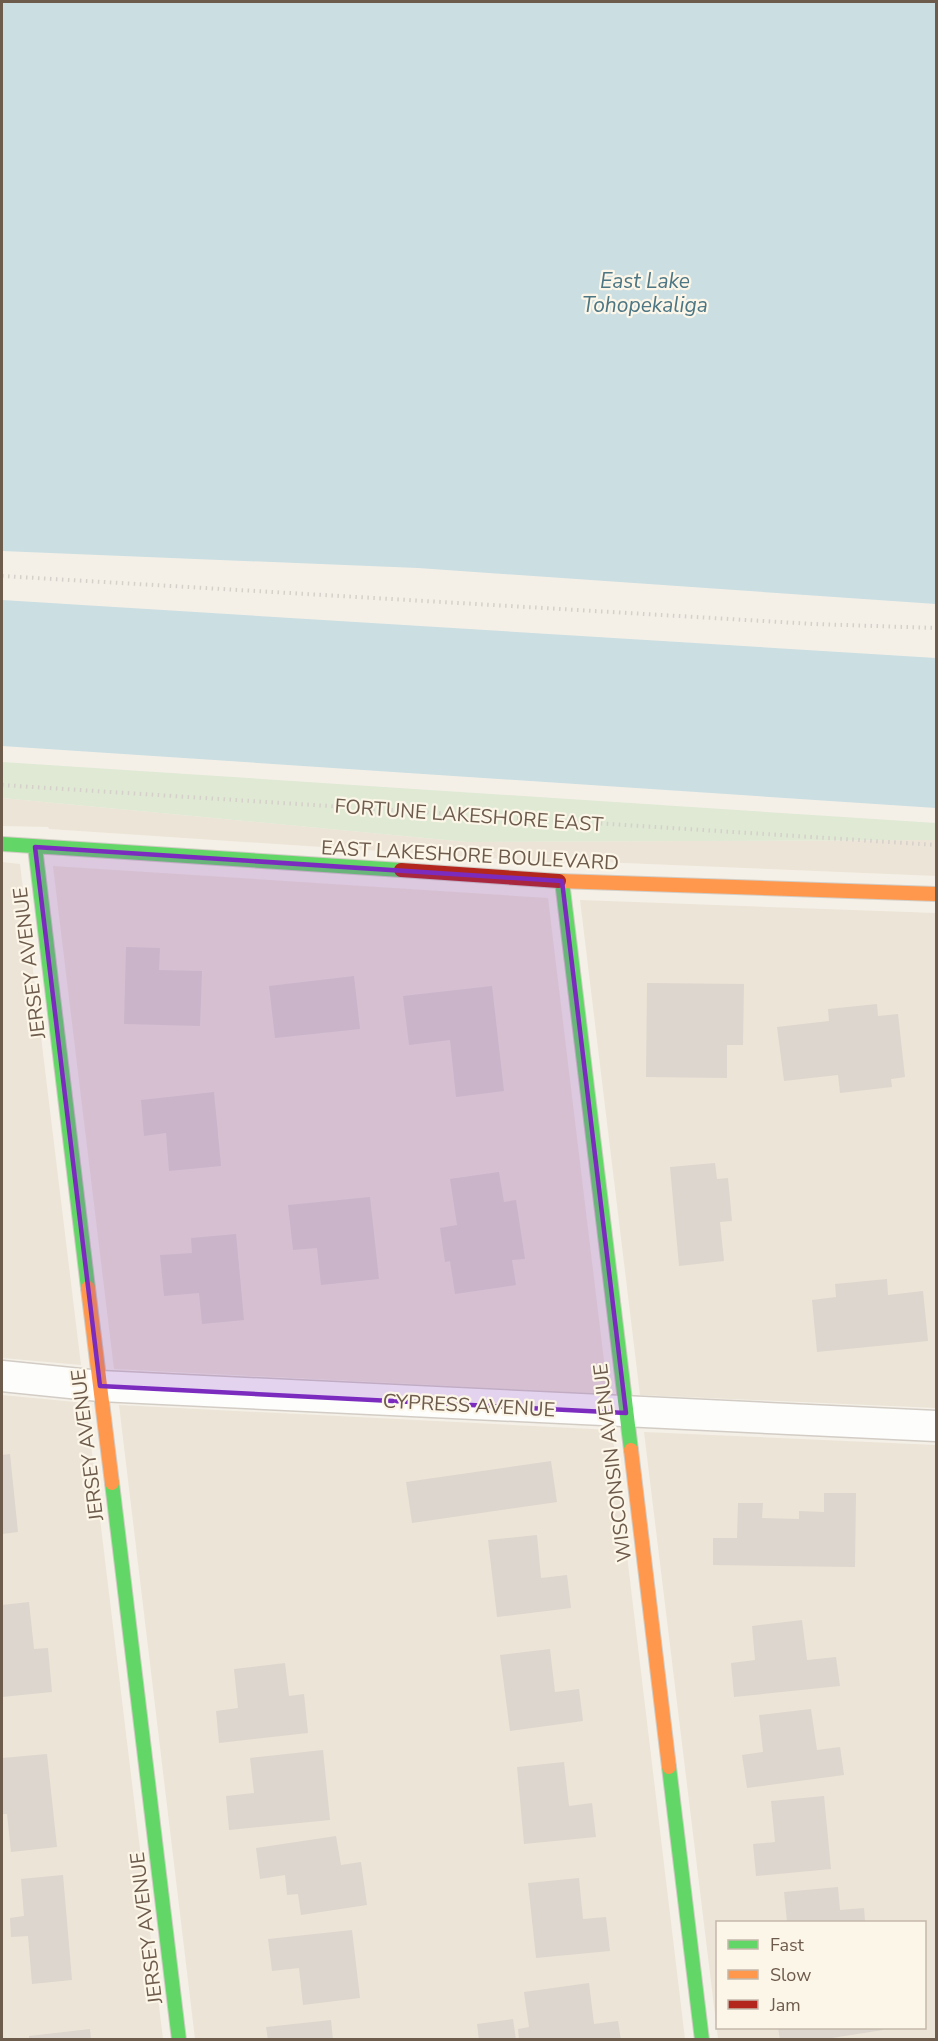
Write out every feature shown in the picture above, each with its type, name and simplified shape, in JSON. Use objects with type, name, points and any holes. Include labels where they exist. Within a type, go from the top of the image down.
[{"type":"street","name":"EAST LAKESHORE BOULEVARD","points":[[2,844],[562,881],[936,894]]},
{"type":"street","name":"JERSEY AVENUE","points":[[35,847],[179,2040]]},
{"type":"street","name":"WISCONSIN AVENUE","points":[[562,881],[702,2040]]},
{"type":"street","name":"CYPRESS AVENUE","points":[[2,1376],[100,1386],[626,1413],[936,1426]]},
{"type":"path","points":[[2,576],[814,624],[936,628]]},
{"type":"path","name":"FORTUNE LAKESHORE EAST","points":[[2,785],[936,844]]},
{"type":"highlighted area","points":[[35,847],[562,881],[626,1413],[100,1386]]},
{"type":"shaded area","points":[[2,798],[467,842],[936,840],[936,876],[575,861],[561,863],[49,829],[48,827],[2,826]]},
{"type":"shaded area","points":[[2,862],[20,864],[81,1365],[2,1358]]},
{"type":"shaded area","points":[[53,866],[548,898],[608,1394],[114,1369]]},
{"type":"shaded area","points":[[580,900],[936,913],[936,1408],[640,1395]]},
{"type":"shaded area","points":[[2,1395],[86,1403],[163,2039],[2,2039]]},
{"type":"shaded area","points":[[119,1405],[612,1430],[685,2039],[195,2039]]},
{"type":"shaded area","points":[[644,1432],[936,1445],[936,2039],[718,2039],[717,2029],[926,2029],[926,1921],[716,1921],[716,2023]]},
{"type":"green space","points":[[2,762],[936,823],[936,840],[467,842],[2,798]]},
{"type":"water","name":"East Lake Tohopekaliga","points":[[2,2],[936,2],[936,604],[418,568],[2,551]]},
{"type":"water","points":[[2,600],[936,658],[936,808],[2,746]]},
{"type":"building","points":[[126,947],[160,948],[159,970],[202,971],[200,1026],[124,1024]]},
{"type":"building","points":[[354,976],[360,1029],[275,1038],[269,986]]},
{"type":"building","points":[[647,983],[744,984],[743,1045],[727,1045],[727,1078],[646,1077]]},
{"type":"building","points":[[492,986],[504,1091],[456,1097],[450,1040],[409,1045],[403,996]]},
{"type":"building","points":[[877,1004],[878,1016],[898,1014],[905,1077],[891,1079],[892,1087],[840,1093],[838,1075],[784,1081],[777,1027],[829,1021],[828,1009]]},
{"type":"building","points":[[214,1092],[221,1166],[169,1171],[166,1133],[144,1136],[141,1100]]},
{"type":"building","points":[[715,1163],[717,1179],[728,1178],[732,1221],[720,1222],[724,1261],[679,1266],[670,1167]]},
{"type":"building","points":[[499,1172],[504,1202],[516,1200],[525,1259],[512,1260],[516,1285],[455,1294],[450,1261],[445,1262],[440,1228],[457,1225],[450,1179]]},
{"type":"building","points":[[370,1197],[379,1279],[321,1285],[317,1248],[293,1250],[288,1205]]},
{"type":"building","points":[[236,1234],[244,1320],[202,1324],[199,1293],[164,1296],[160,1255],[192,1253],[191,1238]]},
{"type":"building","points":[[887,1279],[888,1295],[923,1291],[928,1341],[817,1352],[812,1300],[836,1297],[835,1284]]},
{"type":"building","points":[[10,1454],[18,1532],[2,1534],[2,1455]]},
{"type":"building","points":[[551,1461],[557,1502],[412,1523],[406,1482]]},
{"type":"building","points":[[824,1493],[856,1493],[855,1567],[713,1565],[713,1538],[737,1538],[738,1503],[763,1503],[762,1518],[799,1519],[799,1511],[824,1512]]},
{"type":"building","points":[[537,1535],[541,1578],[567,1575],[571,1608],[497,1617],[488,1540]]},
{"type":"building","points":[[29,1602],[34,1649],[48,1648],[52,1692],[2,1697],[2,1605]]},
{"type":"building","points":[[802,1620],[807,1660],[836,1657],[840,1686],[734,1697],[731,1663],[755,1660],[752,1626]]},
{"type":"building","points":[[550,1649],[555,1692],[579,1689],[583,1721],[510,1731],[500,1655]]},
{"type":"building","points":[[285,1663],[289,1696],[304,1694],[308,1733],[219,1743],[216,1711],[238,1708],[234,1669]]},
{"type":"building","points":[[811,1709],[817,1750],[840,1747],[844,1775],[747,1788],[742,1755],[763,1752],[759,1715]]},
{"type":"building","points":[[323,1750],[330,1820],[229,1830],[226,1796],[254,1793],[250,1758]]},
{"type":"building","points":[[47,1754],[57,1847],[11,1852],[7,1814],[2,1814],[2,1758]]},
{"type":"building","points":[[564,1762],[569,1806],[592,1803],[596,1837],[524,1844],[517,1767]]},
{"type":"building","points":[[824,1796],[831,1869],[756,1876],[753,1844],[775,1842],[771,1801]]},
{"type":"building","points":[[336,1836],[341,1865],[361,1862],[367,1905],[301,1915],[298,1894],[287,1895],[285,1875],[260,1879],[256,1848]]},
{"type":"building","points":[[63,1875],[72,1980],[32,1984],[28,1936],[11,1937],[10,1918],[24,1916],[21,1879]]},
{"type":"building","points":[[579,1878],[583,1919],[606,1917],[610,1951],[536,1958],[528,1883]]},
{"type":"building","points":[[838,1887],[840,1910],[864,1908],[865,1921],[787,1921],[784,1892]]},
{"type":"building","points":[[352,1930],[360,1998],[303,2005],[299,1968],[272,1971],[268,1939]]},
{"type":"building","points":[[589,1983],[594,2024],[618,2021],[621,2040],[519,2040],[518,2029],[529,2027],[524,1992]]},
{"type":"building","points":[[513,2019],[516,2040],[479,2040],[477,2024]]},
{"type":"building","points":[[331,2020],[333,2040],[268,2040],[266,2027]]},
{"type":"building","points":[[90,2029],[91,2040],[29,2040],[29,2036]]},
{"type":"building","points":[[778,2029],[883,2029],[819,2040],[780,2040]]},
{"type":"traffic: fast","points":[[2,844],[401,870]]},
{"type":"traffic: fast","points":[[35,847],[88,1288]]},
{"type":"traffic: fast","points":[[562,881],[631,1450]]},
{"type":"traffic: fast","points":[[112,1483],[179,2040]]},
{"type":"traffic: fast","points":[[669,1767],[702,2040]]},
{"type":"traffic: slow","points":[[559,881],[936,894]]},
{"type":"traffic: slow","points":[[88,1288],[112,1483]]},
{"type":"traffic: slow","points":[[631,1450],[669,1767]]},
{"type":"traffic: jam","points":[[401,870],[559,881]]}]
